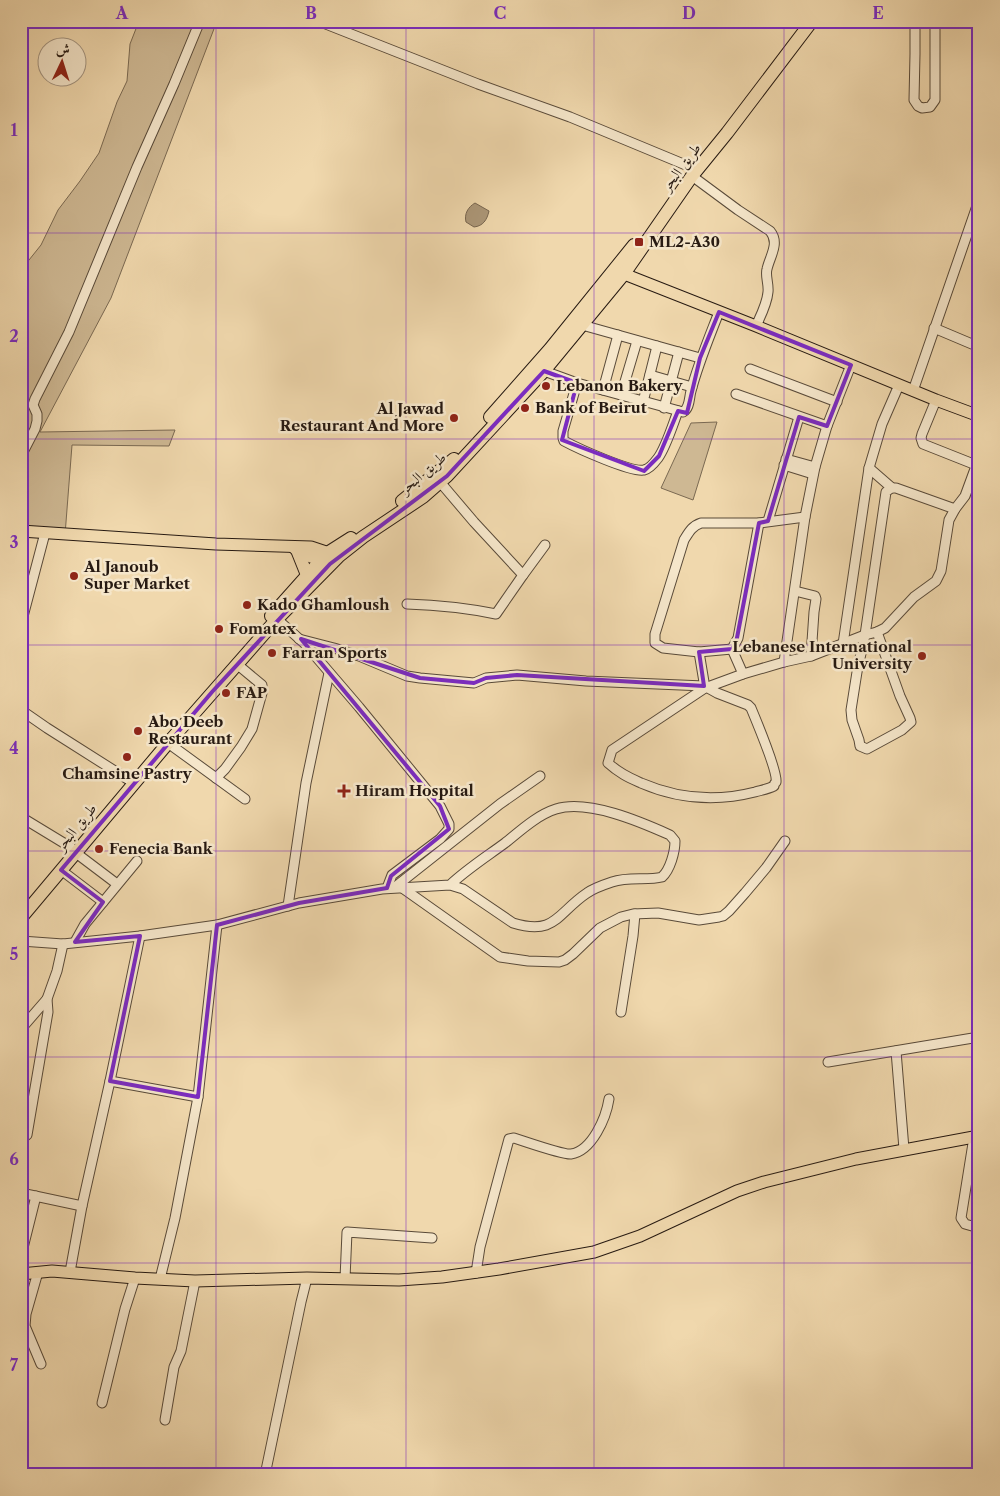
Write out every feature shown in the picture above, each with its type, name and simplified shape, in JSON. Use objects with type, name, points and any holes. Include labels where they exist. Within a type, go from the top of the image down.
[{"type":"highway","name":"طريق البحر","points":[[693,172],[803,21]]},
{"type":"highway","name":"طريق البحر","points":[[21,918],[24,904],[74,851],[330,558],[423,497],[467,455],[544,371],[582,325],[620,270],[628,253],[727,133],[812,21]]},
{"type":"highway","name":"طريق البحر","points":[[24,904],[61,870],[111,799],[287,596],[308,575],[454,459],[620,270]]},
{"type":"highway","points":[[295,549],[308,575]]},
{"type":"main road","points":[[620,270],[851,366],[977,415]]},
{"type":"main road","points":[[21,531],[295,549],[311,547],[330,558]]},
{"type":"main road","points":[[21,1274],[70,1272],[194,1281],[307,1278],[442,1278],[594,1252],[646,1233],[696,1208],[764,1182],[856,1159],[976,1137]]},
{"type":"street","points":[[21,456],[36,426],[37,414],[33,405],[35,399],[69,332],[136,167],[200,21]]},
{"type":"street","points":[[318,21],[478,84],[570,117],[693,172],[773,235],[774,248],[766,272],[768,295],[765,307],[756,326]]},
{"type":"street","points":[[915,21],[914,100],[922,108],[930,106],[935,100],[934,21]]},
{"type":"street","points":[[913,391],[979,200]]},
{"type":"street","points":[[544,371],[577,383],[683,412],[686,410],[700,358],[719,312]]},
{"type":"street","points":[[582,325],[700,358]]},
{"type":"street","points":[[934,328],[979,347]]},
{"type":"street","points":[[603,390],[618,335]]},
{"type":"street","points":[[622,395],[637,341]]},
{"type":"street","points":[[643,402],[657,346]]},
{"type":"street","points":[[664,408],[679,352]]},
{"type":"street","points":[[784,662],[814,470],[827,426],[851,366]]},
{"type":"street","points":[[750,369],[837,402]]},
{"type":"street","points":[[650,375],[692,387]]},
{"type":"street","points":[[577,383],[563,431],[564,441],[633,469],[643,470],[659,456],[678,412]]},
{"type":"street","points":[[843,644],[868,468],[882,424],[899,385]]},
{"type":"street","points":[[736,394],[827,426]]},
{"type":"street","points":[[299,639],[342,650],[407,676],[420,678],[474,683],[486,678],[516,675],[586,681],[706,687],[751,708],[776,779],[774,786],[727,798],[686,797],[651,787],[619,773],[608,763],[612,750],[706,687],[743,674],[811,656],[877,632],[885,628],[914,597],[931,586],[941,571],[949,520],[965,496],[977,466],[923,444],[922,434],[936,400]]},
{"type":"street","points":[[977,415],[979,402]]},
{"type":"street","points":[[732,649],[738,638],[763,522],[799,417]]},
{"type":"street","points":[[785,462],[814,470]]},
{"type":"street","points":[[868,468],[892,488],[955,509]]},
{"type":"street","points":[[440,482],[523,575]]},
{"type":"street","points":[[877,632],[911,722],[902,730],[867,749],[860,746],[851,716],[886,492],[892,488]]},
{"type":"street","points":[[732,649],[699,652],[663,648],[657,645],[654,639],[684,540],[695,525],[701,523],[763,522],[806,518]]},
{"type":"street","points":[[21,624],[44,533]]},
{"type":"street","points":[[407,604],[440,605],[496,614],[545,545]]},
{"type":"street","points":[[795,591],[815,596],[816,598],[811,656]]},
{"type":"street","points":[[278,619],[299,639],[359,707],[440,806],[449,824],[449,829],[440,839],[392,875],[394,888],[500,957],[528,962],[565,960],[600,928],[621,917],[635,914],[658,913],[699,920],[719,918],[729,911],[751,887],[785,841]]},
{"type":"street","points":[[732,649],[743,674]]},
{"type":"street","points":[[699,652],[706,687]]},
{"type":"street","points":[[216,778],[225,769],[252,729],[262,693],[262,685],[238,664]]},
{"type":"street","points":[[288,906],[306,783],[329,673]]},
{"type":"street","points":[[21,710],[46,728],[129,780]]},
{"type":"street","points":[[168,743],[244,799]]},
{"type":"street","points":[[394,888],[500,804],[540,776]]},
{"type":"street","points":[[21,941],[63,944],[140,936],[217,925],[331,896],[394,888],[450,885],[463,888],[513,923],[544,926],[555,921],[586,893],[596,888],[614,881],[662,877],[668,868],[675,841],[670,835],[624,816],[592,809],[565,807],[547,813],[530,824],[472,866],[450,885]]},
{"type":"street","points":[[21,817],[74,851],[117,884]]},
{"type":"street","points":[[75,942],[85,924],[137,861]]},
{"type":"street","points":[[61,870],[103,902]]},
{"type":"street","points":[[621,1012],[635,914]]},
{"type":"street","points":[[160,1279],[175,1218],[198,1097],[217,925]]},
{"type":"street","points":[[70,1272],[82,1206],[140,936]]},
{"type":"street","points":[[21,1029],[47,999],[57,971],[63,944]]},
{"type":"street","points":[[21,1138],[27,1135],[48,1012],[47,999]]},
{"type":"street","points":[[828,1062],[979,1038]]},
{"type":"street","points":[[896,1051],[904,1149]]},
{"type":"street","points":[[110,1081],[198,1097]]},
{"type":"street","points":[[476,1273],[480,1247],[509,1139],[514,1138],[569,1155],[580,1151],[590,1143],[598,1131],[609,1099]]},
{"type":"street","points":[[976,1137],[961,1218],[965,1224],[979,1228]]},
{"type":"street","points":[[21,1193],[82,1206]]},
{"type":"street","points":[[21,1256],[36,1196]]},
{"type":"street","points":[[345,1278],[347,1232],[432,1238]]},
{"type":"street","points":[[38,1272],[26,1314],[25,1326],[41,1364]]},
{"type":"street","points":[[102,1403],[134,1278]]},
{"type":"street","points":[[265,1475],[307,1278]]},
{"type":"street","points":[[165,1420],[174,1367],[182,1350],[194,1281]]},
{"type":"highlighted area","points":[[719,312],[851,365],[827,426],[799,417],[768,521],[759,523],[736,643],[732,649],[699,652],[704,686],[517,675],[486,678],[474,683],[420,678],[301,639],[440,806],[449,829],[391,876],[387,888],[299,903],[217,925],[198,1097],[110,1081],[140,936],[75,942],[103,902],[61,870],[212,692],[330,564],[447,476],[544,371],[577,383],[562,440],[644,471],[659,456],[678,411],[687,413],[700,358]]},
{"type":"shaded area","points":[[139,21],[217,21],[111,298],[40,432],[175,430],[169,446],[72,445],[65,535],[21,531],[21,270],[41,245],[58,210],[99,153],[117,102],[127,81],[130,44]]},
{"type":"shaded area","points":[[475,203],[489,211],[484,222],[474,227],[466,222],[466,214]]},
{"type":"shaded area","points":[[717,422],[693,500],[661,488],[691,423]]},
{"type":"place","name":"ML2-A30","points":[[639,242]]},
{"type":"place","name":"Lebanon Bakery","points":[[546,386]]},
{"type":"place","name":"Bank of Beirut","points":[[525,408]]},
{"type":"place","name":"Al Jawad Restaurant And More","points":[[454,418]]},
{"type":"place","name":"Al Janoub Super Market","points":[[74,576]]},
{"type":"place","name":"Kado Ghamloush","points":[[247,605]]},
{"type":"place","name":"Fomatex","points":[[219,629]]},
{"type":"place","name":"Farran Sports","points":[[272,653]]},
{"type":"place","name":"Lebanese International University","points":[[922,656]]},
{"type":"place","name":"FAP","points":[[226,693]]},
{"type":"place","name":"Abo Deeb Restaurant","points":[[138,731]]},
{"type":"place","name":"Chamsine Pastry","points":[[127,757]]},
{"type":"place","name":"Hiram Hospital","points":[[344,791]]},
{"type":"place","name":"Fenecia Bank","points":[[99,849]]}]
